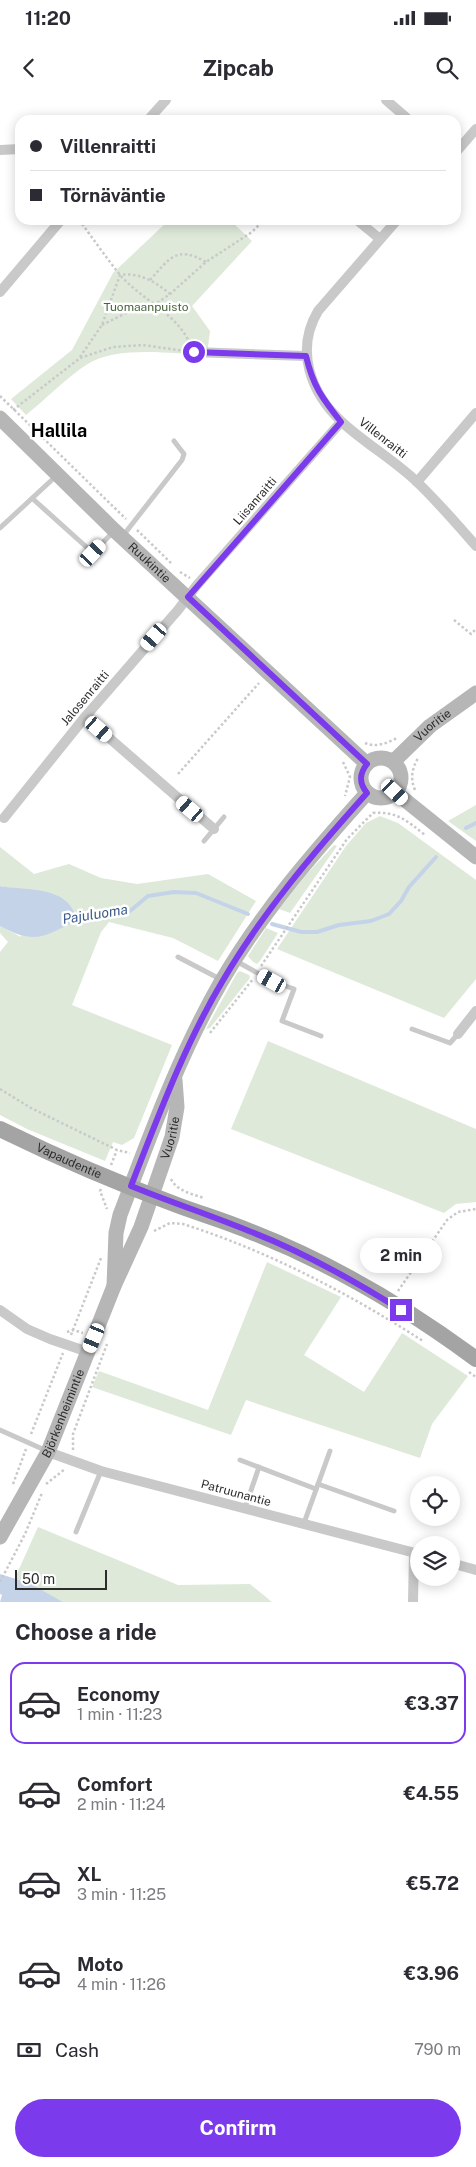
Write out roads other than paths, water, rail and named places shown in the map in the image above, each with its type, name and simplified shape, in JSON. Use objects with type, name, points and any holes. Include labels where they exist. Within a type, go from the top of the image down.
[{"type":"main road","name":"Vapaudentie","points":[[0,1129],[47,1152],[249,1231],[301,1254],[391,1304],[472,1365]]},
{"type":"street","points":[[152,115],[166,100]]},
{"type":"street","points":[[386,100],[403,115]]},
{"type":"street","points":[[461,146],[476,129]]},
{"type":"street","points":[[0,150],[15,149]]},
{"type":"street","points":[[0,292],[57,225]]},
{"type":"street","points":[[362,225],[380,239]]},
{"type":"street","points":[[194,352],[306,356],[306,341],[310,325],[318,311],[393,225]]},
{"type":"street","name":"Villenraitti","points":[[306,356],[312,378],[322,397],[341,422],[417,482],[476,546]]},
{"type":"street","points":[[417,482],[476,413]]},
{"type":"street","name":"Ruukintie","points":[[7,414],[58,474],[118,534],[367,764]]},
{"type":"street","name":"Liisanraitti","points":[[188,597],[341,422]]},
{"type":"street","name":"Jalosenraitti","points":[[4,818],[84,717],[188,597]]},
{"type":"street","name":"Vuoritie","points":[[393,762],[430,726],[476,693]]},
{"type":"street","points":[[84,717],[214,829]]},
{"type":"street","points":[[382,758],[393,762],[400,774],[401,780],[395,792],[390,796],[378,798],[367,793],[363,788],[361,776],[367,764],[382,758]]},
{"type":"street","points":[[395,792],[476,857]]},
{"type":"street","name":"Vuoritie","points":[[141,1190],[174,1079],[222,980],[286,888],[367,793]]},
{"type":"street","points":[[458,1034],[476,1011]]},
{"type":"street","name":"Vuoritie","points":[[141,1190],[172,1137],[177,1107],[174,1079]]},
{"type":"street","name":"Björkenheimintie","points":[[114,1286],[116,1233],[120,1215],[141,1190]]},
{"type":"street","name":"Björkenheimintie","points":[[0,1537],[48,1452],[114,1286],[140,1230],[141,1190]]},
{"type":"street","points":[[0,1310],[27,1329],[50,1339],[91,1345]]},
{"type":"street","name":"Patruunantie","points":[[48,1452],[101,1471],[410,1551]]},
{"type":"street","points":[[460,1566],[476,1570]]},
{"type":"street","points":[[413,1602],[414,1586]]},
{"type":"lane","points":[[33,499],[93,553],[118,534],[182,460],[184,454],[174,441]]},
{"type":"lane","points":[[0,528],[58,474]]},
{"type":"lane","points":[[204,841],[224,817]]},
{"type":"lane","points":[[178,957],[222,980]]},
{"type":"lane","points":[[236,960],[294,989],[282,1021],[321,1036]]},
{"type":"lane","points":[[412,1029],[450,1043],[458,1034]]},
{"type":"lane","points":[[0,1430],[48,1452]]},
{"type":"lane","points":[[304,1524],[330,1451]]},
{"type":"lane","points":[[240,1460],[394,1511]]},
{"type":"lane","points":[[244,1509],[259,1467]]},
{"type":"lane","points":[[76,1532],[101,1471]]},
{"type":"water","points":[[0,886],[35,890],[57,895],[73,909],[77,920],[56,931],[39,936],[31,937],[12,932],[0,926]]},
{"type":"water","points":[[0,1574],[29,1583],[63,1602],[0,1602],[2,1595],[0,1594]]},
{"type":"waterway","name":"Pajuluoma","points":[[466,828],[476,823]]},
{"type":"waterway","name":"Pajuluoma","points":[[272,924],[301,932],[317,932],[339,925],[371,921],[389,914],[401,901],[409,887],[436,857]]},
{"type":"waterway","name":"Pajuluoma","points":[[73,920],[130,911],[148,896],[174,892],[196,893],[248,914]]},
{"type":"district","name":"Hallila","points":[[59,431]]},
{"type":"park label","name":"Tuomaanpuisto","points":[[146,307]]}]
